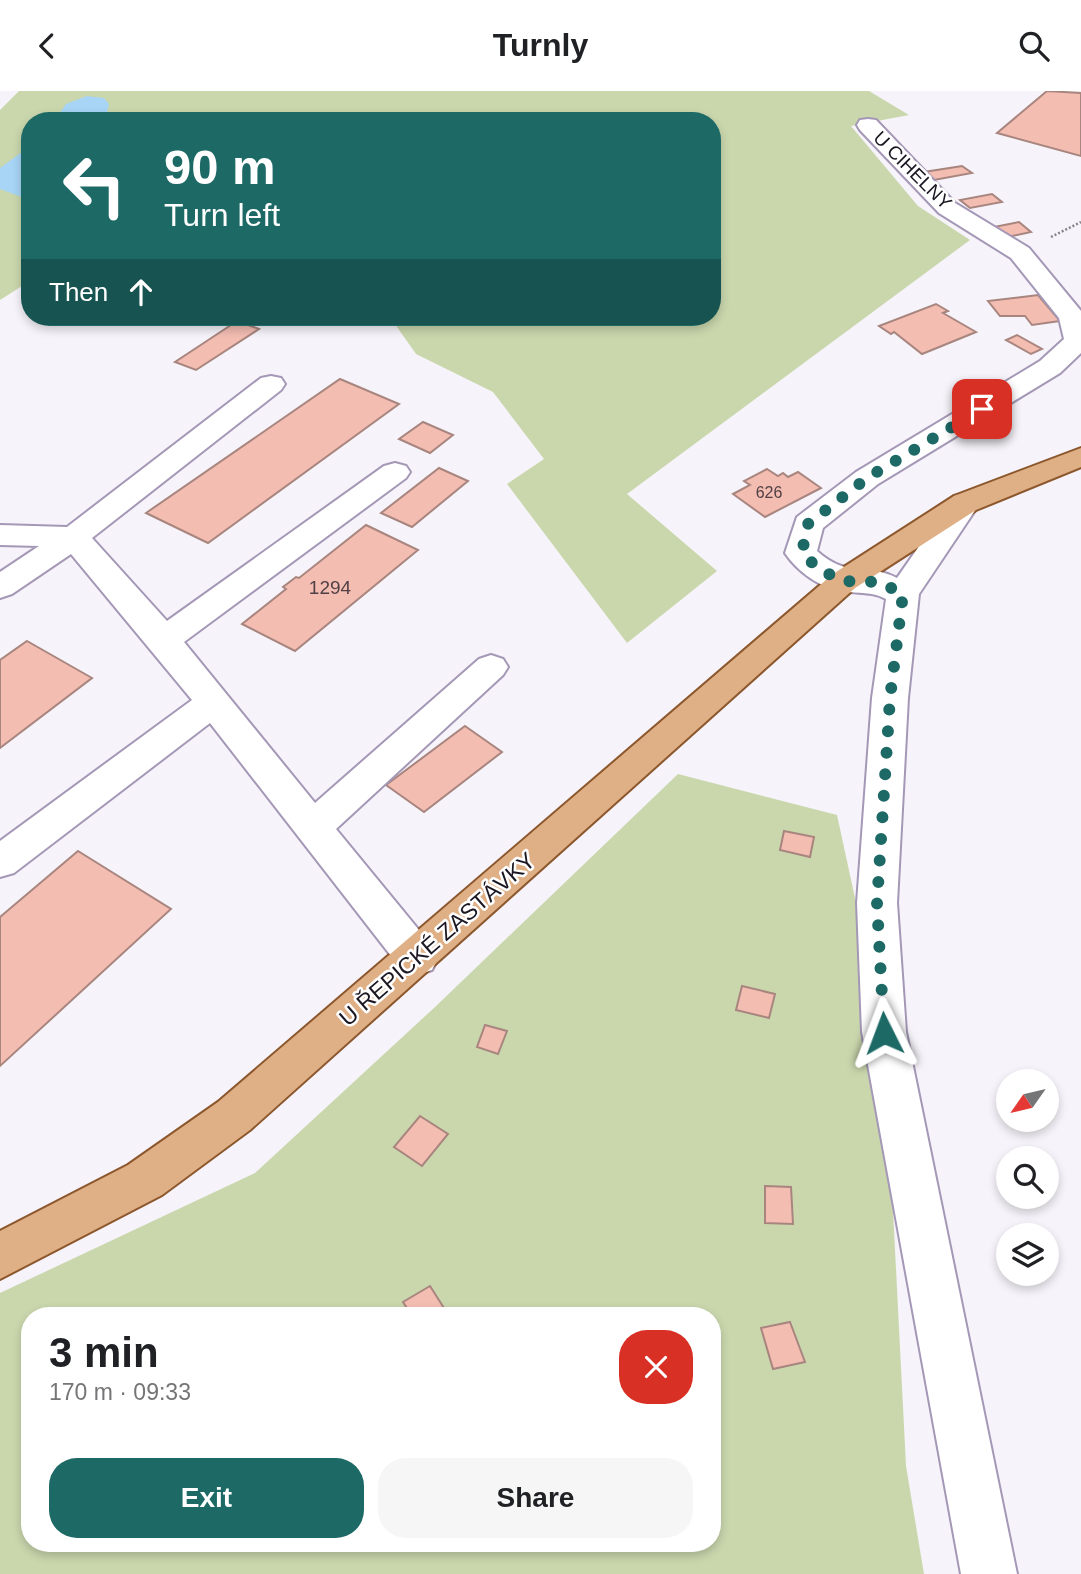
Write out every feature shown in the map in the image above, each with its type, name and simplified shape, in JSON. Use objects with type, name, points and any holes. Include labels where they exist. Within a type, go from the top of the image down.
[{"type":"main road","name":"U ŘEPICKÉ ZASTÁVKY","points":[[0,1256],[156,1172],[234,1115],[417,958],[844,581],[965,503],[1081,457]]},
{"type":"street","name":"U CIHELNY","points":[[844,581],[818,569],[802,552],[808,524],[867,478],[1051,367],[1078,341],[1072,317],[1020,253],[947,208],[869,125]]},
{"type":"street","points":[[0,587],[74,537],[271,384]]},
{"type":"street","points":[[164,640],[395,472]]},
{"type":"street","points":[[965,503],[903,594],[890,698],[877,903],[884,1033],[989,1574]]},
{"type":"street","points":[[0,535],[74,537],[164,640],[417,958]]},
{"type":"street","points":[[844,581],[879,582],[903,594]]},
{"type":"street","points":[[313,827],[491,667]]},
{"type":"street","points":[[0,862],[214,702]]},
{"type":"green space","points":[[19,91],[869,91],[909,115],[851,126],[918,206],[970,240],[627,494],[717,571],[627,643],[507,484],[544,459],[493,392],[416,354],[396,326],[721,326],[721,112],[21,112],[21,287],[0,300],[0,110]]},
{"type":"green space","points":[[678,774],[837,815],[884,1032],[906,1466],[924,1574],[0,1574],[0,1293],[255,1173],[435,1007]]},
{"type":"water","points":[[87,96],[104,98],[109,104],[107,112],[60,112],[66,104]]},
{"type":"water","points":[[21,153],[21,197],[0,189],[0,168]]},
{"type":"building","points":[[1047,91],[1081,93],[1081,156],[997,133]]},
{"type":"building","points":[[962,166],[972,173],[934,180],[924,172]]},
{"type":"building","points":[[992,194],[1002,202],[970,208],[960,200]]},
{"type":"building","points":[[1019,222],[1031,232],[1008,237],[994,227]]},
{"type":"building","points":[[1038,295],[1060,321],[1032,325],[1025,316],[1000,316],[988,301]]},
{"type":"building","points":[[936,304],[948,311],[943,313],[976,332],[922,354],[894,332],[891,334],[879,326]]},
{"type":"building","points":[[229,326],[251,326],[259,329],[196,370],[175,362]]},
{"type":"building","points":[[1017,335],[1042,349],[1031,354],[1006,340]]},
{"type":"building","points":[[340,379],[399,404],[208,543],[146,513]]},
{"type":"building","points":[[423,422],[453,435],[430,453],[399,439]]},
{"type":"building","points":[[439,468],[468,481],[412,527],[381,513]]},
{"type":"building","points":[[767,469],[778,476],[783,473],[788,477],[798,472],[821,488],[765,517],[733,494],[750,485],[744,481]]},
{"type":"building","points":[[366,525],[418,550],[295,651],[242,624],[286,589],[283,587],[296,577],[299,578]]},
{"type":"building","points":[[27,641],[92,678],[0,748],[0,660]]},
{"type":"building","points":[[465,726],[502,752],[424,812],[386,785]]},
{"type":"building","points":[[784,831],[814,837],[810,857],[780,850]]},
{"type":"building","points":[[78,851],[171,909],[0,1066],[0,917]]},
{"type":"building","points":[[742,986],[775,994],[769,1018],[736,1010]]},
{"type":"building","points":[[485,1025],[507,1031],[498,1054],[477,1047]]},
{"type":"building","points":[[420,1116],[448,1134],[422,1166],[394,1147]]},
{"type":"building","points":[[765,1186],[791,1187],[793,1224],[765,1223]]},
{"type":"building","points":[[430,1286],[443,1307],[406,1307],[403,1302]]},
{"type":"building","points":[[790,1322],[805,1362],[773,1369],[761,1328]]},
{"type":"route","points":[[884,1033],[877,903],[890,698],[903,594],[879,582],[844,581],[818,569],[802,552],[808,524],[867,478],[982,409]]}]
